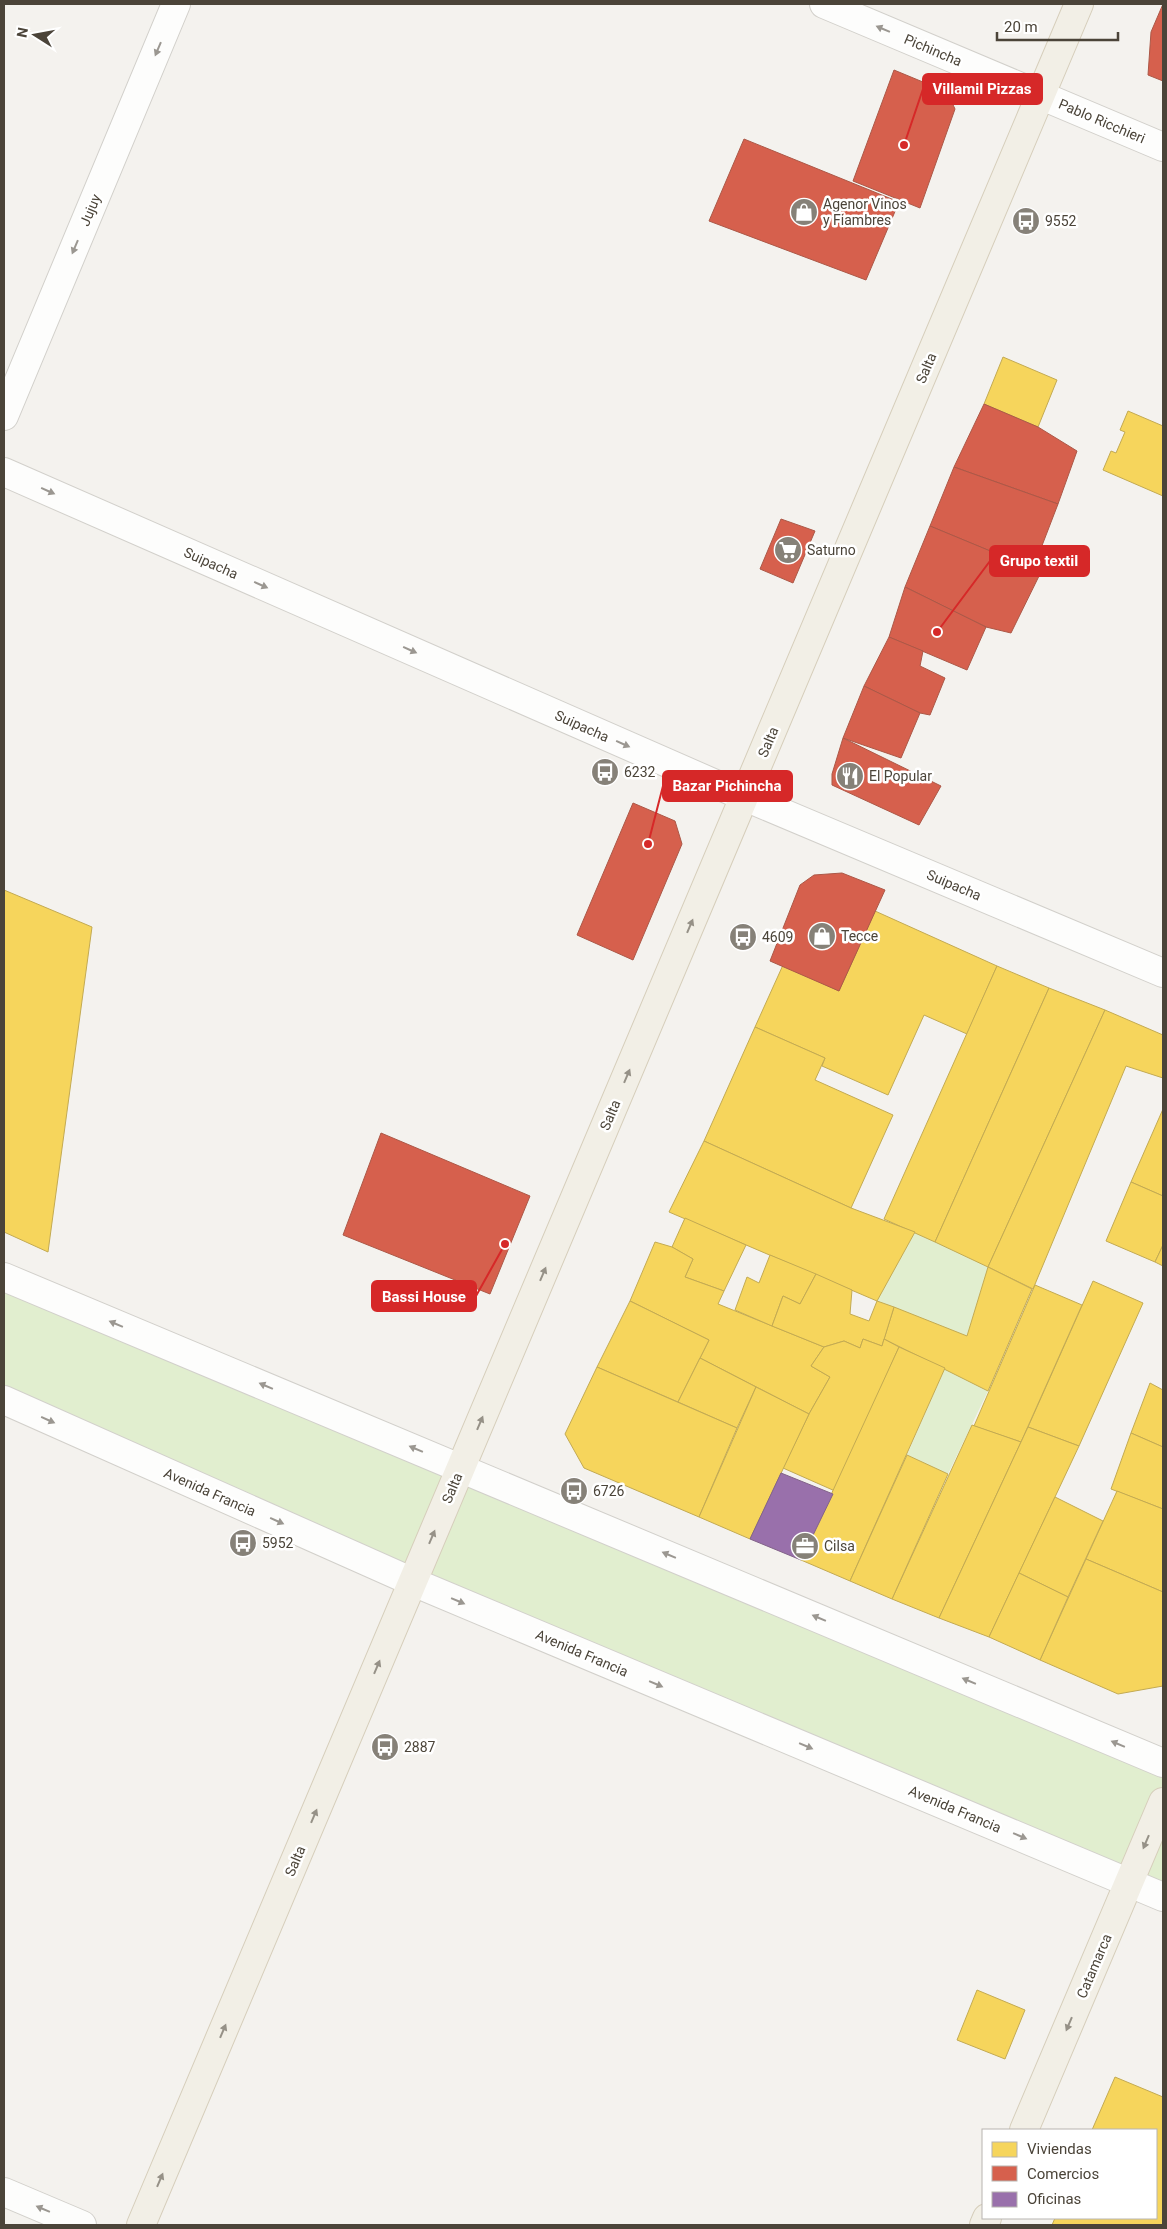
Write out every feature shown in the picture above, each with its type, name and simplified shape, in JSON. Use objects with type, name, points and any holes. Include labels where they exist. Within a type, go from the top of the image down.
[{"type":"main road","name":"Salta","points":[[141,2225],[1079,4]]},
{"type":"main road","name":"Catamarca","points":[[1024,2129],[1163,1802]]},
{"type":"street","name":"Jujuy","points":[[4,416],[176,4]]},
{"type":"street","name":"Pichincha","points":[[824,4],[1041,95]]},
{"type":"street","name":"Pablo Ricchieri","points":[[1041,95],[1163,147]]},
{"type":"street","name":"Suipacha","points":[[4,472],[745,797],[1163,973]]},
{"type":"street","points":[[4,1276],[1163,1763]]},
{"type":"street","name":"Avenida Francia","points":[[4,1400],[413,1582],[1163,1896]]},
{"type":"street","points":[[4,2192],[82,2225]]},
{"type":"green space","points":[[915,1232],[988,1267],[967,1336],[877,1301]]},
{"type":"green space","points":[[4,1277],[1163,1763],[1163,1897],[4,1400]]},
{"type":"green space","points":[[945,1368],[988,1391],[948,1474],[907,1455]]},
{"type":"building: Viviendas","points":[[1003,357],[1057,380],[1038,427],[984,404]]},
{"type":"building: Viviendas","points":[[1128,411],[1163,426],[1163,496],[1103,470],[1111,451],[1116,453],[1125,432],[1120,430]]},
{"type":"building: Viviendas","points":[[4,890],[92,927],[48,1252],[4,1232]]},
{"type":"building: Viviendas","points":[[875,911],[997,966],[967,1034],[924,1015],[888,1095],[822,1066],[825,1058],[755,1027],[783,965],[839,991]]},
{"type":"building: Viviendas","points":[[997,966],[1049,988],[935,1242],[884,1219]]},
{"type":"building: Viviendas","points":[[1049,988],[1105,1010],[988,1267],[935,1242]]},
{"type":"building: Viviendas","points":[[1105,1010],[1163,1035],[1163,1078],[1126,1066],[1033,1289],[988,1267]]},
{"type":"building: Viviendas","points":[[755,1027],[825,1058],[815,1080],[893,1115],[851,1208],[704,1141]]},
{"type":"building: Viviendas","points":[[1163,1109],[1163,1196],[1131,1182]]},
{"type":"building: Viviendas","points":[[704,1141],[851,1208],[915,1232],[877,1301],[669,1212]]},
{"type":"building: Viviendas","points":[[1131,1182],[1163,1196],[1163,1245],[1155,1262],[1106,1241]]},
{"type":"building: Viviendas","points":[[685,1218],[746,1245],[724,1291],[685,1277],[693,1259],[672,1247]]},
{"type":"building: Viviendas","points":[[655,1242],[672,1247],[693,1259],[685,1277],[724,1291],[718,1304],[824,1347],[811,1366],[830,1377],[809,1414],[700,1358],[709,1340],[630,1301]]},
{"type":"building: Viviendas","points":[[1163,1245],[1163,1266],[1155,1262]]},
{"type":"building: Viviendas","points":[[770,1255],[816,1274],[800,1304],[783,1296],[772,1326],[735,1310],[747,1277],[759,1283]]},
{"type":"building: Viviendas","points":[[988,1267],[1032,1289],[988,1391],[884,1339],[894,1307],[967,1336]]},
{"type":"building: Viviendas","points":[[816,1274],[852,1290],[850,1314],[869,1321],[877,1301],[894,1307],[882,1346],[863,1339],[860,1348],[844,1341],[824,1347],[772,1326],[783,1296],[800,1304]]},
{"type":"building: Viviendas","points":[[1093,1281],[1143,1303],[1079,1446],[1028,1427]]},
{"type":"building: Viviendas","points":[[1035,1285],[1082,1305],[1021,1442],[974,1426]]},
{"type":"building: Viviendas","points":[[630,1301],[709,1340],[678,1402],[597,1367]]},
{"type":"building: Viviendas","points":[[863,1339],[882,1346],[884,1339],[899,1347],[835,1491],[783,1468],[809,1414],[830,1377],[811,1366],[824,1347],[844,1341],[860,1348]]},
{"type":"building: Viviendas","points":[[899,1347],[945,1368],[850,1581],[801,1560]]},
{"type":"building: Viviendas","points":[[700,1358],[756,1387],[737,1428],[678,1402]]},
{"type":"building: Viviendas","points":[[597,1367],[737,1428],[699,1517],[584,1468],[565,1434]]},
{"type":"building: Viviendas","points":[[1150,1383],[1163,1390],[1163,1447],[1131,1433]]},
{"type":"building: Viviendas","points":[[756,1387],[809,1414],[750,1539],[699,1517]]},
{"type":"building: Viviendas","points":[[972,1425],[1021,1442],[939,1618],[892,1599]]},
{"type":"building: Viviendas","points":[[1028,1427],[1079,1446],[989,1637],[939,1618]]},
{"type":"building: Viviendas","points":[[1131,1433],[1163,1447],[1163,1509],[1111,1489]]},
{"type":"building: Viviendas","points":[[907,1455],[948,1474],[892,1599],[850,1581]]},
{"type":"building: Viviendas","points":[[1117,1491],[1163,1509],[1163,1592],[1086,1559]]},
{"type":"building: Viviendas","points":[[1055,1497],[1103,1521],[1068,1597],[1019,1573]]},
{"type":"building: Viviendas","points":[[1086,1559],[1163,1592],[1163,1686],[1118,1694],[1040,1660]]},
{"type":"building: Viviendas","points":[[1019,1573],[1068,1597],[1040,1660],[989,1637]]},
{"type":"building: Viviendas","points":[[977,1990],[1025,2010],[1005,2059],[957,2040]]},
{"type":"building: Viviendas","points":[[1115,2077],[1163,2097],[1163,2225],[1052,2225],[1055,2219],[1157,2219],[1157,2129],[1092,2129]]},
{"type":"building: Comercios","points":[[1163,4],[1163,81],[1148,75],[1151,32]]},
{"type":"building: Comercios","points":[[894,70],[947,92],[955,109],[920,208],[853,181]]},
{"type":"building: Comercios","name":"Agenor Vinos y Fiambres","points":[[744,139],[899,202],[866,280],[709,221]]},
{"type":"building: Comercios","points":[[984,404],[1038,427],[1077,451],[1058,504],[954,467]]},
{"type":"building: Comercios","points":[[954,467],[1058,504],[1033,569],[930,526]]},
{"type":"building: Comercios","name":"Saturno","points":[[781,519],[815,531],[793,583],[760,569]]},
{"type":"building: Comercios","points":[[930,526],[1041,572],[1011,633],[986,627],[905,587]]},
{"type":"building: Comercios","points":[[905,587],[986,627],[967,670],[889,637]]},
{"type":"building: Comercios","points":[[889,637],[923,651],[920,666],[945,678],[930,715],[920,713],[864,686]]},
{"type":"building: Comercios","points":[[864,686],[920,713],[901,758],[843,738]]},
{"type":"building: Comercios","points":[[843,738],[941,786],[919,825],[832,785],[832,774]]},
{"type":"building: Comercios","points":[[633,803],[675,821],[682,844],[633,960],[577,935]]},
{"type":"building: Comercios","name":"Tecce","points":[[842,873],[885,890],[839,991],[770,961],[800,885],[814,875]]},
{"type":"building: Comercios","points":[[381,1133],[530,1196],[490,1294],[343,1235]]},
{"type":"building: Oficinas","points":[[781,1473],[833,1494],[801,1560],[750,1539]]},
{"type":"place","name":"Villamil Pizzas","points":[[904,145]]},
{"type":"place","name":"Agenor Vinos y Fiambres","points":[[804,212]]},
{"type":"place","name":"9552","points":[[1026,221]]},
{"type":"place","name":"Saturno","points":[[788,550]]},
{"type":"place","name":"Grupo textil","points":[[937,632]]},
{"type":"place","name":"6232","points":[[605,772]]},
{"type":"place","name":"El Popular","points":[[850,776]]},
{"type":"place","name":"Bazar Pichincha","points":[[648,844]]},
{"type":"place","name":"Tecce","points":[[822,936]]},
{"type":"place","name":"4609","points":[[743,937]]},
{"type":"place","name":"Bassi House","points":[[505,1244]]},
{"type":"place","name":"6726","points":[[574,1491]]},
{"type":"place","name":"5952","points":[[243,1543]]},
{"type":"place","name":"Cilsa","points":[[805,1546]]},
{"type":"place","name":"2887","points":[[385,1747]]}]
